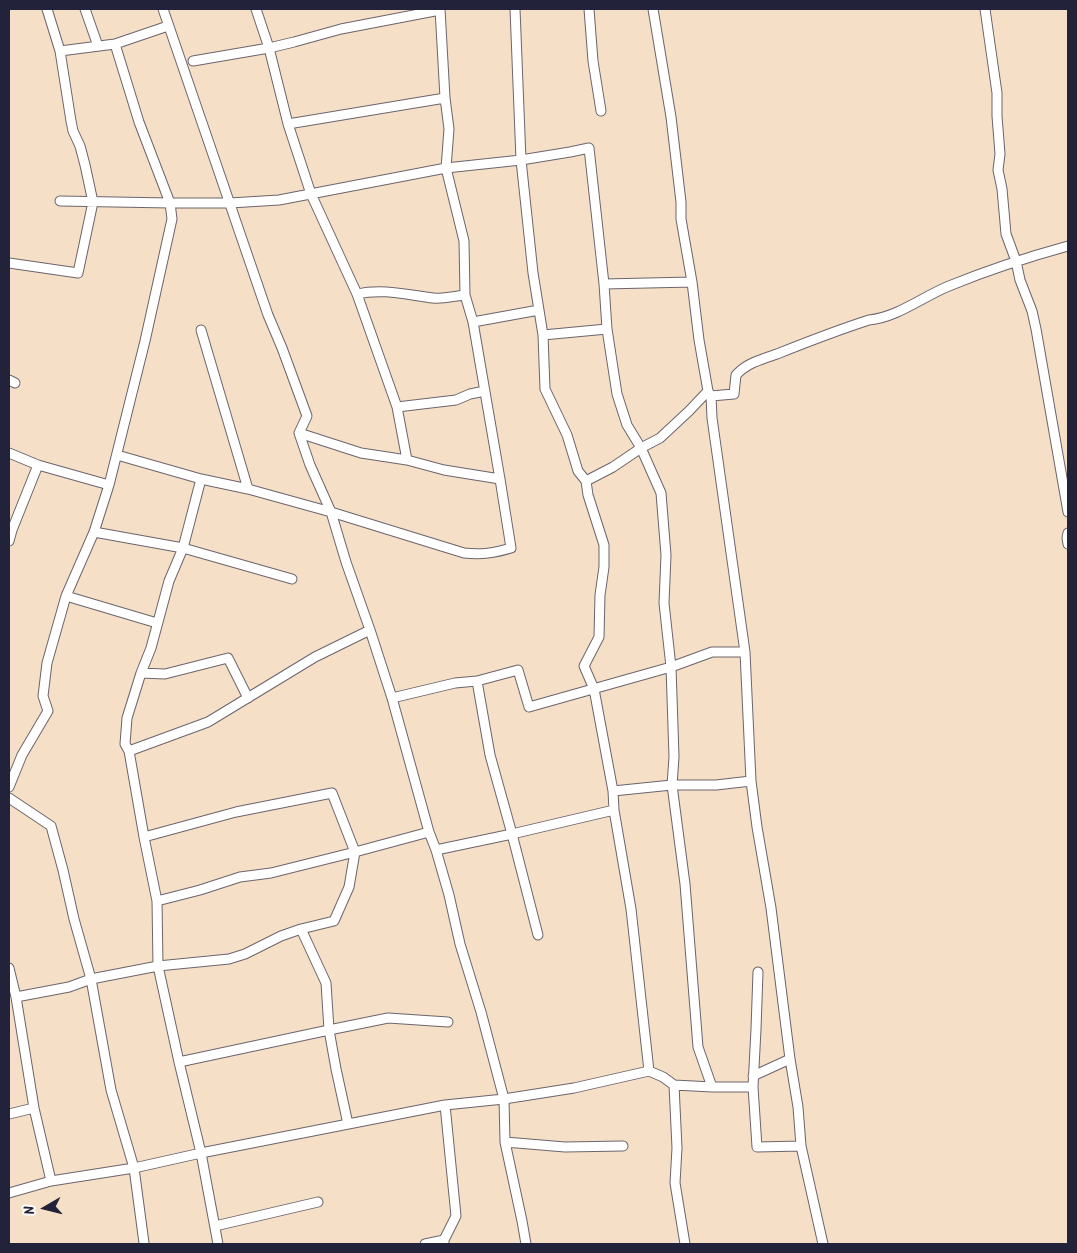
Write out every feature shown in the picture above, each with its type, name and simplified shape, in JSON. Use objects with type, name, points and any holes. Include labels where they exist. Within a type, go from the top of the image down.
[{"type":"street","points":[[9,264],[78,272],[93,202],[80,146],[72,126],[60,51],[47,9]]},
{"type":"street","points":[[85,9],[98,46]]},
{"type":"street","points":[[163,9],[268,315],[307,416],[299,434],[310,465],[331,512],[392,698],[429,832],[449,895],[460,944],[481,1012],[504,1099],[505,1142],[526,1244]]},
{"type":"street","points":[[256,9],[269,48],[288,124],[311,194],[357,294],[397,407],[407,460]]},
{"type":"street","points":[[515,9],[521,160],[533,273],[543,335],[545,389],[567,435],[578,471],[586,481],[588,495],[604,545],[599,637],[584,666],[594,689],[613,791],[614,810],[631,909],[649,1071]]},
{"type":"street","points":[[589,9],[593,60],[601,111]]},
{"type":"street","points":[[653,9],[671,117],[681,220],[709,394],[744,652],[752,781],[757,828],[771,908],[798,1107],[801,1146],[823,1244]]},
{"type":"street","points":[[985,9],[997,93],[1000,154],[998,170],[1002,188],[1006,234],[1032,311],[1068,512]]},
{"type":"street","points":[[117,455],[201,479],[248,489],[331,512],[464,553],[477,555],[493,554],[511,548],[473,322],[465,295],[464,241],[446,168],[449,129],[445,98],[440,10],[341,29],[269,48],[193,61]]},
{"type":"street","points":[[60,51],[116,44],[168,26]]},
{"type":"street","points":[[9,787],[22,755],[48,711],[43,696],[47,664],[66,596],[94,532],[109,485],[145,341],[172,219],[170,203],[139,122],[116,44]]},
{"type":"street","points":[[288,124],[445,98]]},
{"type":"street","points":[[60,201],[230,203],[279,200],[446,168],[521,160],[590,148],[607,329],[617,394],[628,425],[641,448],[661,493],[666,555],[664,603],[671,667],[674,758],[672,785],[685,884],[698,1047],[712,1087]]},
{"type":"street","points":[[586,481],[660,438],[709,394],[734,394],[736,375],[742,368],[751,363],[807,341],[886,317],[948,286],[1016,261],[1068,246]]},
{"type":"street","points":[[604,284],[692,282]]},
{"type":"street","points":[[357,294],[368,291],[380,291],[434,298],[465,295]]},
{"type":"street","points":[[473,322],[539,310]]},
{"type":"street","points":[[543,335],[607,329]]},
{"type":"street","points":[[201,330],[248,489]]},
{"type":"street","points":[[397,407],[456,400],[470,394],[485,391]]},
{"type":"street","points":[[299,434],[361,453],[407,460],[444,470],[500,479]]},
{"type":"street","points":[[9,453],[38,465],[109,485]]},
{"type":"street","points":[[9,541],[10,529],[38,465]]},
{"type":"street","points":[[201,479],[183,548],[169,581],[151,648],[127,718],[125,744],[128,750],[157,901],[158,966],[178,1062],[201,1154],[218,1244]]},
{"type":"street","points":[[94,532],[183,548],[292,579]]},
{"type":"street","points":[[1068,533],[1068,544]]},
{"type":"street","points":[[66,596],[157,624]]},
{"type":"street","points":[[128,750],[208,722],[315,657],[370,630]]},
{"type":"street","points":[[392,698],[455,683],[477,681],[518,670],[529,707],[671,667],[712,652],[744,652]]},
{"type":"street","points":[[141,673],[165,674],[228,658],[248,698]]},
{"type":"street","points":[[477,681],[490,755],[538,935]]},
{"type":"street","points":[[613,791],[672,785],[716,785],[752,781]]},
{"type":"street","points":[[16,997],[62,988],[91,979],[158,966],[229,960],[281,936],[334,921],[349,887],[356,852],[332,793],[236,812],[144,837]]},
{"type":"street","points":[[9,798],[51,826],[91,979],[111,1090],[134,1168],[141,1244]]},
{"type":"street","points":[[436,850],[614,810]]},
{"type":"street","points":[[157,901],[240,877],[271,873],[429,832]]},
{"type":"street","points":[[301,929],[326,983],[329,1030],[348,1124]]},
{"type":"street","points":[[9,968],[16,997],[34,1108],[51,1182]]},
{"type":"street","points":[[758,972],[752,1087],[757,1147],[801,1146]]},
{"type":"street","points":[[178,1062],[388,1018],[448,1022]]},
{"type":"street","points":[[753,1076],[790,1059]]},
{"type":"street","points":[[9,1193],[51,1182],[134,1168],[348,1124],[445,1106],[574,1088],[649,1071],[663,1077],[674,1085],[752,1087]]},
{"type":"street","points":[[674,1085],[677,1148],[675,1183],[686,1244]]},
{"type":"street","points":[[425,1244],[444,1242],[456,1216],[445,1106]]},
{"type":"street","points":[[9,1114],[34,1108]]},
{"type":"street","points":[[505,1142],[565,1146],[623,1146]]},
{"type":"street","points":[[215,1226],[318,1202]]}]
